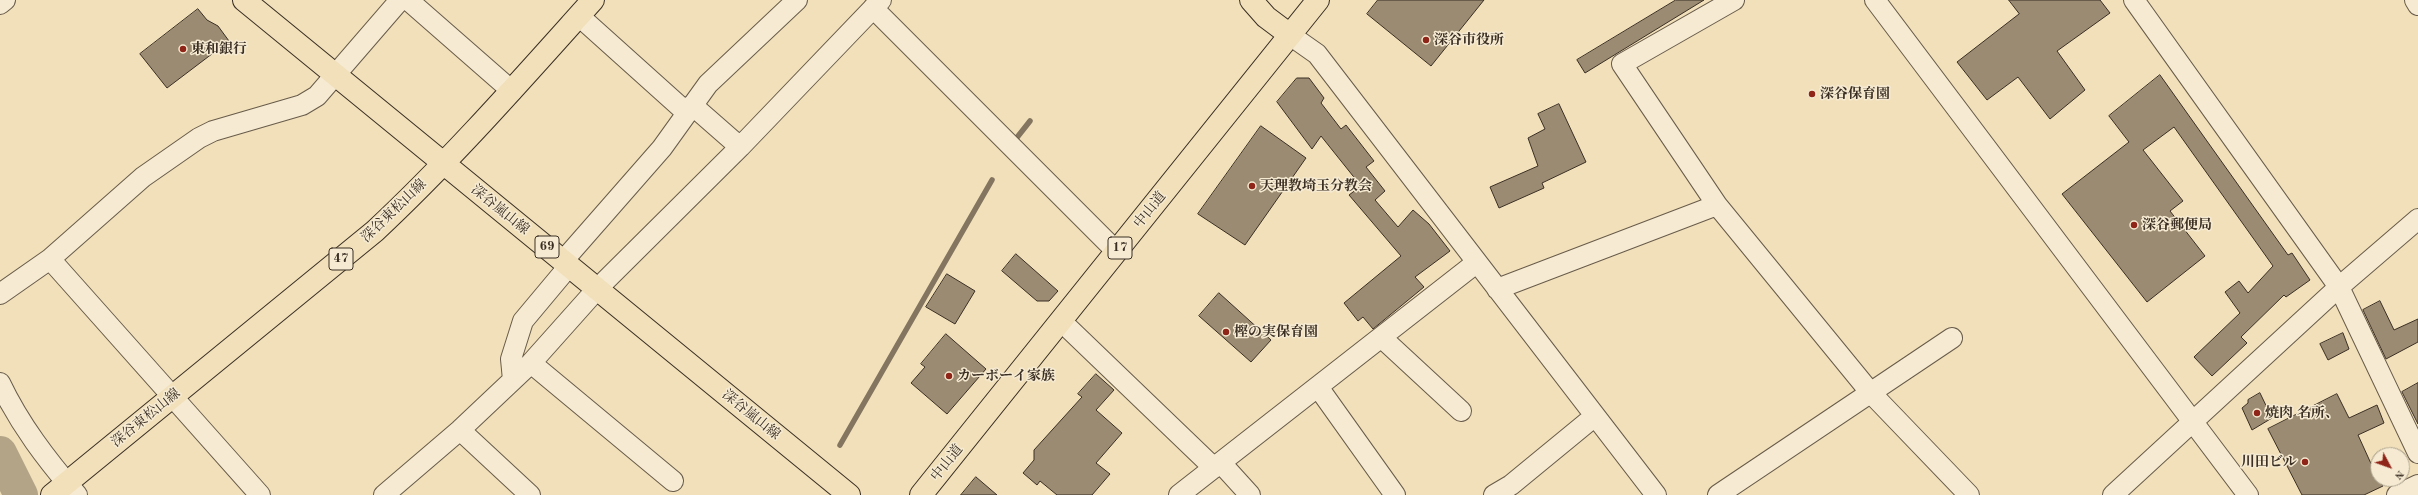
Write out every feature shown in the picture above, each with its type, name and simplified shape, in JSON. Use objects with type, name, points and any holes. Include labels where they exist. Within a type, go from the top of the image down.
[{"type":"main road","name":"深谷嵐山線","points":[[244,0],[849,495]]},
{"type":"main road","points":[[1251,0],[1266,17],[1290,36]]},
{"type":"main road","name":"中山道","points":[[921,495],[1318,0]]},
{"type":"main road","name":"深谷東松山線","points":[[64,490],[172,397],[369,236],[408,200],[512,91],[586,8]]},
{"type":"street","points":[[0,4],[5,0]]},
{"type":"street","points":[[0,294],[50,259],[125,192],[187,145],[213,131],[302,106],[317,96],[400,0]]},
{"type":"street","points":[[408,0],[512,91]]},
{"type":"street","points":[[513,380],[511,359],[523,321],[566,263],[662,148],[708,84],[797,0]]},
{"type":"street","points":[[1734,0],[1622,64],[1717,205],[1870,392],[1969,495]]},
{"type":"street","points":[[1874,0],[2195,422],[2248,495]]},
{"type":"street","points":[[2134,0],[2339,287],[2418,453]]},
{"type":"street","points":[[2415,0],[2418,4]]},
{"type":"street","points":[[384,495],[460,430],[531,363],[597,289],[740,147],[877,4],[1116,252]]},
{"type":"street","points":[[586,8],[690,109],[740,147]]},
{"type":"street","points":[[1290,36],[1317,54],[1476,263],[1656,495]]},
{"type":"street","points":[[1497,290],[1717,205]]},
{"type":"street","points":[[2113,495],[2195,422],[2339,287],[2418,219]]},
{"type":"street","points":[[50,259],[260,495]]},
{"type":"street","points":[[1179,495],[1476,263]]},
{"type":"street","points":[[1061,322],[1250,495]]},
{"type":"street","points":[[1381,337],[1461,411]]},
{"type":"street","points":[[1718,495],[1952,338]]},
{"type":"street","points":[[531,363],[673,481]]},
{"type":"street","points":[[0,383],[11,405],[64,490]]},
{"type":"street","points":[[1318,387],[1395,495]]},
{"type":"street","points":[[1494,495],[1511,485],[1595,416]]},
{"type":"street","points":[[460,430],[530,495]]},
{"type":"street","points":[[2397,495],[2418,485]]},
{"type":"building","name":"深谷市役所","points":[[1378,0],[1484,0],[1431,66],[1367,14]]},
{"type":"building","points":[[1676,0],[1704,0],[1585,73],[1577,60]]},
{"type":"building","points":[[2009,0],[2100,0],[2110,13],[2057,51],[2085,90],[2050,119],[2018,77],[1987,100],[1957,62],[2019,14]]},
{"type":"building","name":"東和銀行","points":[[198,9],[207,20],[218,26],[229,41],[167,88],[140,54]]},
{"type":"building","points":[[2160,75],[2288,255],[2292,253],[2310,280],[2286,297],[2284,295],[2241,337],[2247,343],[2212,376],[2194,357],[2240,313],[2225,292],[2239,281],[2248,293],[2273,266],[2174,127],[2143,150],[2183,201],[2170,211],[2205,256],[2147,302],[2062,194],[2129,142],[2109,116]]},
{"type":"building","points":[[1297,78],[1309,78],[1324,98],[1321,103],[1341,129],[1346,125],[1374,161],[1366,167],[1385,191],[1375,200],[1398,227],[1413,210],[1429,224],[1450,251],[1415,277],[1424,287],[1373,329],[1363,317],[1358,321],[1344,303],[1401,256],[1349,195],[1361,186],[1321,136],[1312,149],[1277,102]]},
{"type":"building","points":[[1559,104],[1586,162],[1542,183],[1544,188],[1499,208],[1490,187],[1538,166],[1528,138],[1545,129],[1538,114]]},
{"type":"building","name":"天理教埼玉分教会","points":[[1261,126],[1306,158],[1245,245],[1198,214]]},
{"type":"building","points":[[1016,254],[1058,291],[1049,301],[1037,301],[1002,271]]},
{"type":"building","points":[[947,274],[975,291],[955,324],[926,307]]},
{"type":"building","points":[[1219,293],[1271,340],[1251,362],[1199,316]]},
{"type":"building","points":[[2380,301],[2394,330],[2418,319],[2418,342],[2386,359],[2363,310]]},
{"type":"building","points":[[2343,333],[2349,349],[2328,360],[2320,344]]},
{"type":"building","name":"カーボーイ家族","points":[[946,334],[986,369],[947,414],[911,383],[925,367],[921,364]]},
{"type":"building","points":[[1096,374],[1114,390],[1096,410],[1122,433],[1096,463],[1110,474],[1092,495],[1057,495],[1040,481],[1037,485],[1023,473],[1034,460],[1034,450],[1082,397],[1078,394]]},
{"type":"building","points":[[2418,383],[2418,424],[2402,392]]},
{"type":"building","name":"焼肉 名所、","points":[[2260,393],[2272,418],[2252,430],[2242,408],[2248,403],[2248,400]]},
{"type":"building","points":[[2337,394],[2349,418],[2377,405],[2384,423],[2358,435],[2370,461],[2370,487],[2381,487],[2364,495],[2302,495],[2268,429]]},
{"type":"building","points":[[976,477],[997,495],[961,495]]},
{"type":"waterway","points":[[1015,140],[1030,121]]},
{"type":"waterway","points":[[840,445],[992,180]]},
{"type":"waterway","points":[[0,453],[21,495]]},
{"type":"place","name":"深谷市役所","points":[[1426,40]]},
{"type":"place","name":"東和銀行","points":[[183,49]]},
{"type":"place","name":"深谷保育園","points":[[1812,94]]},
{"type":"place","name":"天理教埼玉分教会","points":[[1252,186]]},
{"type":"place","name":"深谷郵便局","points":[[2134,225]]},
{"type":"place","name":"樫の実保育園","points":[[1226,332]]},
{"type":"place","name":"カーボーイ家族","points":[[949,376]]},
{"type":"place","name":"焼肉 名所、","points":[[2257,413]]},
{"type":"place","name":"川田ビル","points":[[2305,462]]}]
